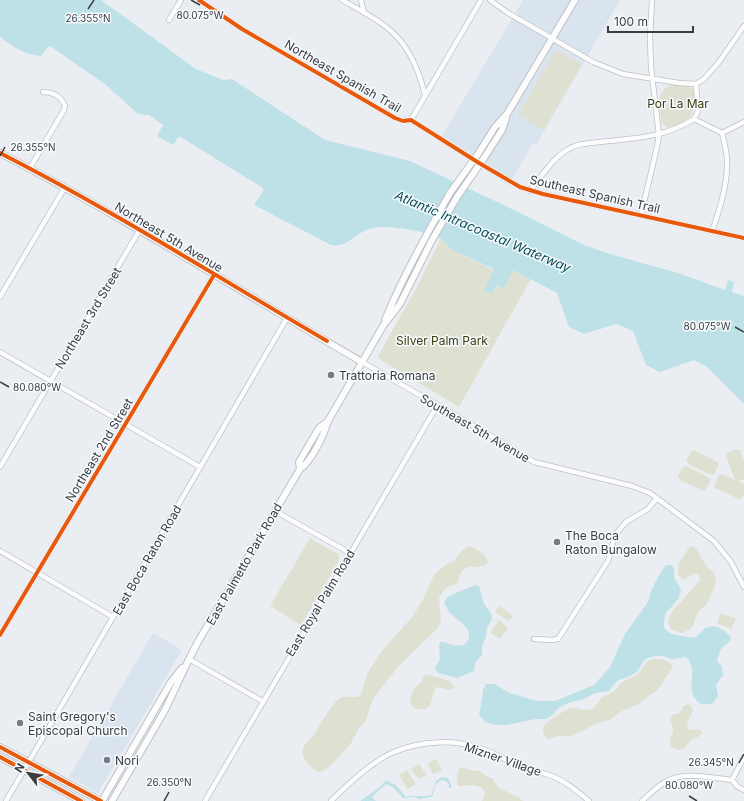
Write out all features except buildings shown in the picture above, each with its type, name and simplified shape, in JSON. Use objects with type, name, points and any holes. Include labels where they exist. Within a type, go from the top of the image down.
[{"type":"main road","name":"East Palmetto Park Road","points":[[383,326],[393,302],[430,228],[450,193],[496,127],[507,114],[575,0]]},
{"type":"main road","name":"East Palmetto Park Road","points":[[112,801],[165,710],[189,659],[300,469],[305,466],[325,432],[328,421],[383,326],[400,304],[431,242],[458,196],[502,130],[507,114]]},
{"type":"main road","name":"Northeast 5th Avenue","points":[[0,153],[65,187],[362,362]]},
{"type":"main road","name":"East Palmetto Park Road","points":[[102,801],[171,682],[189,659]]},
{"type":"main road","points":[[0,747],[102,801]]},
{"type":"main road","points":[[0,757],[81,801]]},
{"type":"street","points":[[169,20],[181,0]]},
{"type":"street","name":"Northeast Spanish Trail","points":[[199,0],[242,29],[395,118],[402,121],[411,120],[479,163]]},
{"type":"street","points":[[342,0],[386,27],[399,40],[414,62],[425,95]]},
{"type":"street","points":[[361,0],[364,13]]},
{"type":"street","points":[[411,120],[481,0]]},
{"type":"street","points":[[490,0],[508,13],[605,68],[623,74],[679,83],[696,84],[704,79],[731,48],[744,26]]},
{"type":"street","points":[[641,215],[659,135],[651,67],[650,38],[652,0]]},
{"type":"street","points":[[530,191],[566,150],[580,144],[659,135],[687,124],[694,119],[698,111],[696,84]]},
{"type":"street","points":[[30,168],[65,106],[60,98],[50,92],[43,92]]},
{"type":"street","points":[[694,119],[722,133],[727,162],[726,180],[712,231]]},
{"type":"street","points":[[722,133],[744,122]]},
{"type":"street","name":"Southeast Spanish Trail","points":[[479,163],[520,187],[530,191],[744,238]]},
{"type":"street","points":[[0,296],[65,187]]},
{"type":"street","name":"Northeast 3rd Street","points":[[0,467],[139,231]]},
{"type":"street","name":"Northeast 2nd Street","points":[[0,635],[214,275]]},
{"type":"street","name":"East Boca Raton Road","points":[[6,801],[287,318]]},
{"type":"street","points":[[0,352],[200,467]]},
{"type":"street","name":"Southeast 5th Avenue","points":[[362,362],[534,462],[639,488],[657,498],[714,541],[731,562],[744,587]]},
{"type":"street","name":"East Royal Palm Road","points":[[205,801],[262,701],[436,406]]},
{"type":"street","points":[[534,639],[558,639],[608,561],[614,539],[619,530],[626,522],[648,509],[657,498]]},
{"type":"street","points":[[275,511],[350,553]]},
{"type":"street","points":[[0,551],[113,617]]},
{"type":"street","points":[[189,659],[262,701]]},
{"type":"street","name":"Mizner Village","points":[[332,801],[371,766],[393,752],[426,744],[440,743],[464,744],[480,748],[522,767],[549,775],[572,787],[589,801]]},
{"type":"street","points":[[732,780],[744,757]]},
{"type":"street","points":[[642,801],[660,785],[685,776],[732,780],[738,787],[744,790]]},
{"type":"shaded area","points":[[523,0],[620,0],[536,145],[533,143],[509,185],[439,141]]},
{"type":"shaded area","points":[[153,633],[182,650],[98,793],[69,777]]},
{"type":"green space","points":[[556,50],[582,64],[544,130],[518,115]]},
{"type":"green space","name":"Por La Mar","points":[[673,84],[692,88],[695,93],[695,103],[694,109],[689,118],[675,127],[669,128],[663,125],[661,121],[659,104],[663,91]]},
{"type":"green space","name":"Silver Palm Park","points":[[440,240],[447,244],[452,250],[494,270],[484,290],[492,294],[497,285],[504,289],[513,270],[531,279],[459,407],[382,361],[378,356],[417,287]]},
{"type":"green space","points":[[737,449],[740,450],[744,461],[744,479],[739,481],[744,484],[744,494],[742,498],[739,499],[715,488],[714,485],[721,474],[735,480],[726,456],[728,452]]},
{"type":"green space","points":[[694,450],[718,462],[719,465],[714,474],[711,475],[688,464],[686,461],[691,451]]},
{"type":"green space","points":[[686,466],[710,478],[711,480],[705,490],[703,491],[680,480],[678,476],[683,467]]},
{"type":"green space","points":[[310,538],[338,554],[339,561],[301,625],[270,606]]},
{"type":"green space","points":[[469,546],[483,554],[487,559],[487,564],[484,566],[468,567],[462,571],[457,584],[445,588],[439,598],[441,620],[438,628],[399,666],[378,692],[372,701],[366,721],[359,728],[350,745],[331,765],[323,771],[318,772],[315,770],[304,759],[302,752],[305,745],[340,698],[358,697],[362,692],[370,669],[381,652],[412,617],[423,600],[434,575],[445,565],[454,561],[462,550]]},
{"type":"green space","points":[[690,546],[695,547],[706,566],[714,572],[716,583],[707,604],[698,612],[692,627],[682,633],[671,629],[668,622],[671,613],[700,580],[699,575],[695,573],[685,579],[682,579],[678,574],[679,563]]},
{"type":"green space","points":[[499,606],[513,616],[508,621],[495,612]]},
{"type":"green space","points":[[721,613],[736,619],[731,629],[717,623]]},
{"type":"green space","points":[[499,620],[508,628],[500,639],[490,633]]},
{"type":"green space","points":[[663,659],[673,667],[657,691],[639,704],[622,711],[610,720],[600,722],[572,736],[559,736],[548,739],[545,736],[543,730],[544,726],[556,716],[572,708],[588,710],[593,708],[603,697],[613,692],[622,682],[636,675],[650,660]]},
{"type":"green space","points":[[426,674],[449,681],[455,687],[451,690],[437,687],[431,703],[426,709],[414,708],[410,700],[411,695]]},
{"type":"green space","points":[[688,704],[691,706],[693,711],[687,723],[688,728],[690,730],[700,729],[702,733],[698,737],[692,739],[684,748],[679,750],[672,748],[671,745],[670,740],[673,732],[673,726],[670,719],[672,715],[680,713],[683,706]]},
{"type":"green space","points":[[436,759],[442,770],[433,774],[427,763]]},
{"type":"green space","points":[[419,764],[427,775],[418,779],[411,769]]},
{"type":"green space","points":[[463,767],[469,770],[480,771],[486,776],[492,778],[499,788],[523,801],[482,801],[485,792],[480,787],[473,785],[458,786],[458,771]]},
{"type":"green space","points":[[407,770],[416,784],[407,789],[399,775]]},
{"type":"water","name":"Atlantic Intracoastal Waterway","points":[[0,0],[101,0],[196,69],[223,80],[232,79],[325,140],[410,161],[584,245],[610,254],[678,273],[725,290],[728,280],[734,282],[732,292],[744,296],[744,404],[707,367],[694,360],[660,372],[646,365],[633,331],[616,324],[584,334],[569,327],[557,293],[513,270],[504,289],[497,285],[492,294],[484,290],[494,269],[452,250],[439,238],[402,228],[380,227],[364,231],[345,243],[336,246],[331,245],[254,205],[263,191],[263,188],[179,136],[173,145],[157,136],[163,125],[149,115],[138,114],[106,85],[50,46],[41,56],[29,54],[19,50],[0,37]]},
{"type":"water","points":[[671,565],[674,568],[674,577],[681,590],[679,598],[666,613],[664,627],[666,630],[671,634],[694,638],[704,629],[711,626],[719,628],[731,637],[729,642],[722,648],[717,659],[722,666],[723,675],[716,685],[718,696],[712,704],[701,704],[695,699],[691,687],[692,669],[686,657],[672,659],[663,656],[655,656],[645,659],[637,672],[617,681],[609,691],[595,693],[582,700],[571,702],[560,707],[546,719],[536,719],[507,725],[495,725],[485,722],[479,715],[483,690],[486,684],[494,684],[510,693],[537,701],[555,701],[594,685],[610,667],[625,634],[648,602],[651,591],[658,577],[665,566]]},
{"type":"water","points":[[475,585],[479,586],[484,604],[491,613],[492,619],[487,628],[486,637],[482,646],[482,655],[475,663],[474,671],[457,678],[438,673],[435,668],[440,659],[440,642],[446,642],[459,646],[464,645],[469,639],[468,629],[449,612],[444,603],[449,596]]},
{"type":"water","points":[[441,777],[448,778],[451,788],[448,787],[449,784],[446,781],[441,780],[435,785],[433,795],[431,797],[420,799],[415,797],[403,798],[393,787],[386,784],[372,797],[376,801],[360,801],[380,787],[385,781],[389,781],[390,783],[396,785],[406,797],[431,795],[436,781]]},
{"type":"cycle path","points":[[199,0],[242,29],[395,118],[403,121],[411,120],[520,187],[543,194],[744,238]]},
{"type":"cycle path","points":[[0,153],[124,221],[327,341]]},
{"type":"cycle path","points":[[0,635],[214,275]]},
{"type":"cycle path","points":[[0,747],[101,801]]},
{"type":"cycle path","points":[[0,757],[81,801]]},
{"type":"place","name":"Trattoria Romana","points":[[331,375]]},
{"type":"place","name":"The Boca Raton Bungalow","points":[[557,542]]},
{"type":"place","name":"Saint Gregory's Episcopal Church","points":[[20,723]]},
{"type":"place","name":"Nori","points":[[107,760]]}]
